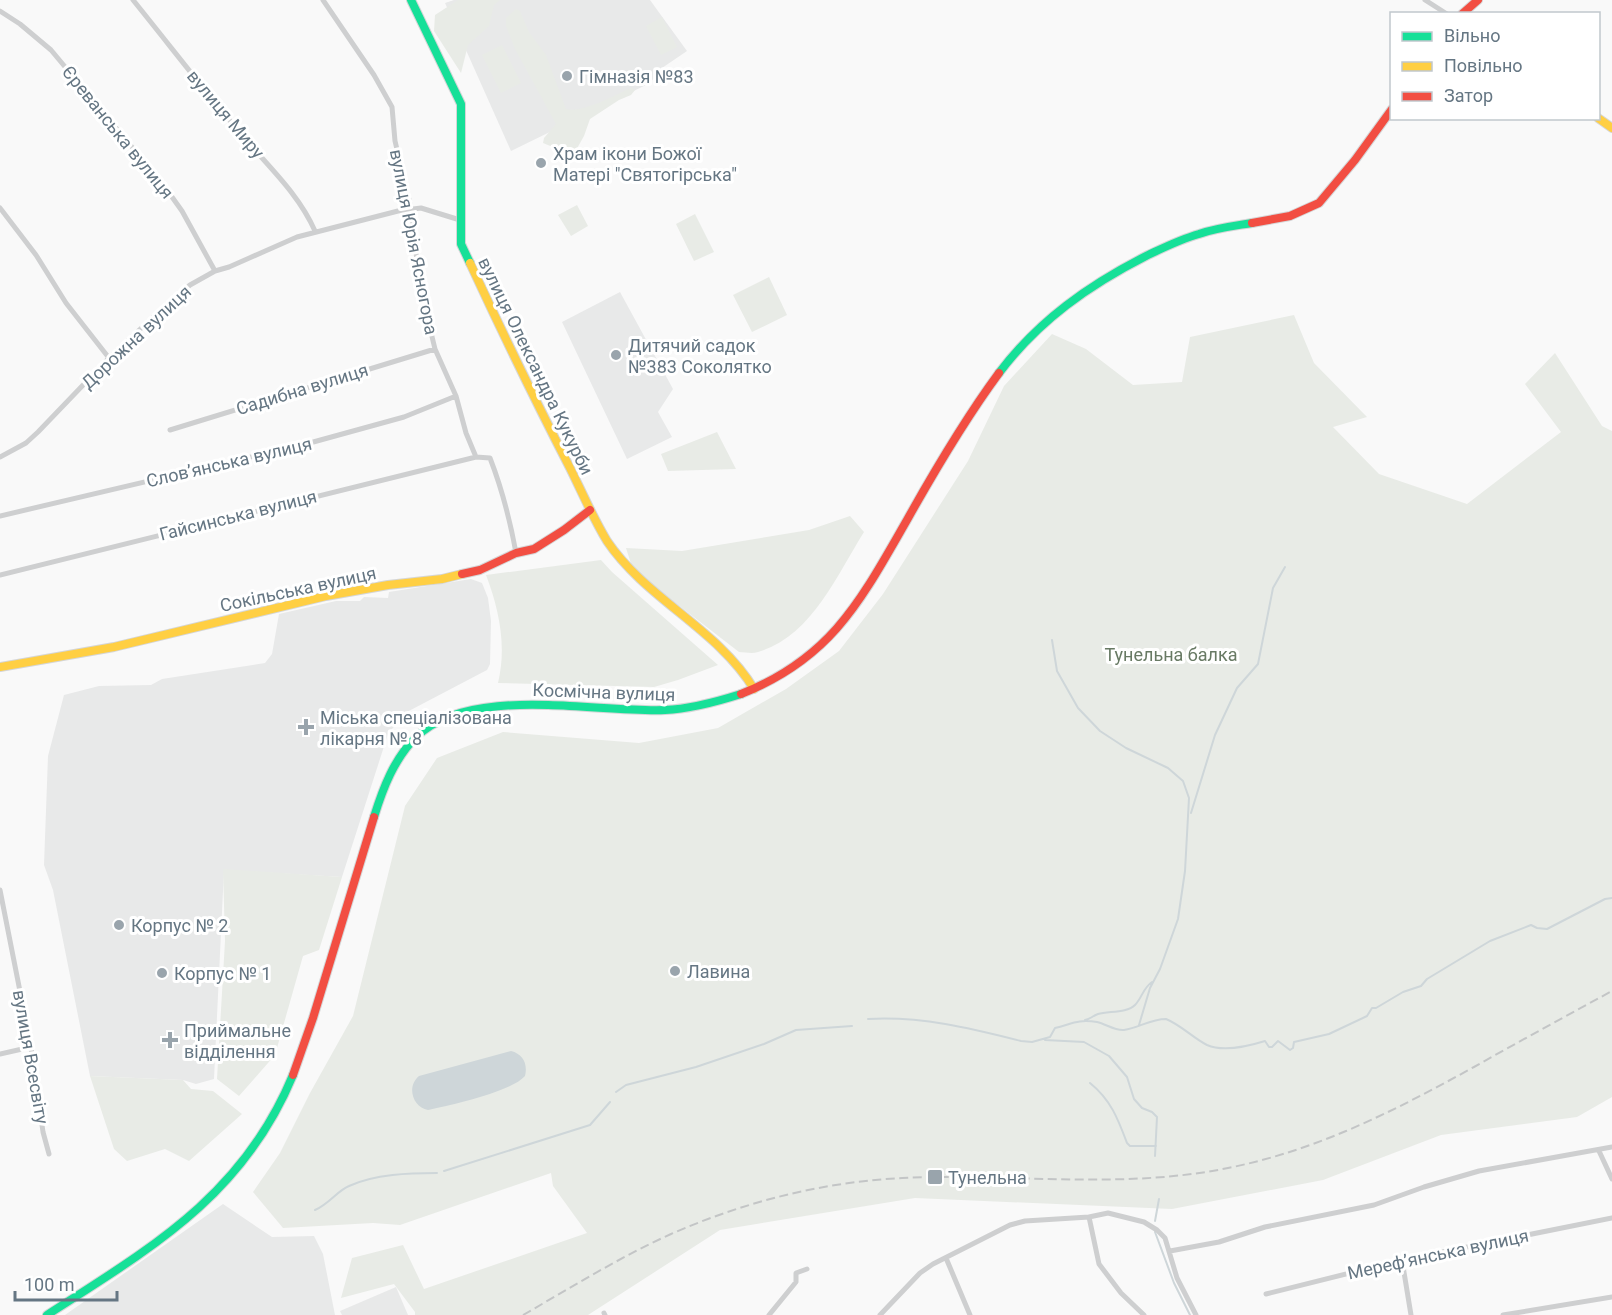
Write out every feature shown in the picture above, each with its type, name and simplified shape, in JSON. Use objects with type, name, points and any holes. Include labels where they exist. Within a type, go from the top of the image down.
[{"type":"main road","name":"вулиця Олександра Кукурби","points":[[411,0],[461,104],[461,244],[590,510],[607,540],[625,563],[645,584],[728,655],[744,672],[754,689]]},
{"type":"main road","points":[[1464,12],[1478,0]]},
{"type":"main road","name":"Космічна вулиця","points":[[47,1315],[148,1248],[190,1216],[233,1172],[269,1122],[283,1096],[306,1041],[385,784],[400,754],[415,739],[443,718],[484,706],[686,709],[709,705],[754,689],[790,670],[816,649],[849,614],[875,575],[983,393],[1012,355],[1041,325],[1072,299],[1101,280],[1166,246],[1201,232],[1287,216],[1315,206],[1357,159],[1390,112]]},
{"type":"main road","name":"Сокільська вулиця","points":[[0,667],[114,646],[326,596],[388,585],[442,579],[480,570],[516,553],[534,549],[553,538],[590,510]]},
{"type":"street","name":"вулиця Миру","points":[[133,0],[246,140],[290,189],[308,213],[315,231]]},
{"type":"street","name":"вулиця Юрія Ясногора","points":[[323,0],[368,66],[392,107],[395,141],[411,208],[420,287],[435,349],[456,396],[466,433],[476,457],[490,458],[512,528],[516,553]]},
{"type":"street","points":[[1425,0],[1444,12]]},
{"type":"street","name":"Єреванська вулиця","points":[[0,11],[20,24],[51,50],[162,183],[182,211],[215,271]]},
{"type":"street","points":[[0,208],[36,255],[66,303],[109,358]]},
{"type":"street","name":"Дорожна вулиця","points":[[0,457],[26,443],[109,358],[190,285],[215,271],[315,231],[411,208],[421,208],[460,220]]},
{"type":"street","name":"Садибна вулиця","points":[[170,430],[435,349]]},
{"type":"street","name":"Словʼянська вулиця","points":[[0,516],[306,444],[404,417],[456,396]]},
{"type":"street","name":"Гайсинська вулиця","points":[[0,574],[476,457]]},
{"type":"street","name":"вулиця Всесвіту","points":[[0,890],[31,1047],[43,1132],[49,1154]]},
{"type":"street","points":[[0,1054],[31,1047]]},
{"type":"street","points":[[1170,1251],[1219,1242],[1285,1223],[1362,1208],[1479,1171],[1612,1147]]},
{"type":"street","points":[[1599,1151],[1612,1179]]},
{"type":"street","points":[[880,1315],[920,1273],[1010,1226],[1025,1221],[1089,1217],[1108,1213],[1144,1222],[1165,1238],[1177,1278],[1196,1315]]},
{"type":"street","points":[[1089,1217],[1099,1264],[1121,1293],[1144,1315]]},
{"type":"street","name":"Мерефʼянська вулиця","points":[[1266,1294],[1402,1260],[1612,1218]]},
{"type":"street","points":[[946,1258],[970,1315]]},
{"type":"street","points":[[1402,1260],[1411,1315]]},
{"type":"street","points":[[768,1315],[796,1282],[796,1273],[807,1269]]},
{"type":"street","points":[[1503,1315],[1612,1296]]},
{"type":"shaded area","name":"Гімназія №83","points":[[454,0],[650,0],[687,51],[662,68],[650,83],[511,151],[445,3]]},
{"type":"shaded area","name":"Дитячий садок №383 Соколятко","points":[[620,292],[673,389],[658,412],[672,437],[627,459],[562,322]]},
{"type":"shaded area","points":[[471,579],[482,583],[488,598],[491,621],[490,664],[487,670],[405,713],[388,734],[342,877],[224,870],[214,1079],[196,1084],[183,1080],[90,1076],[53,890],[44,865],[48,756],[64,695],[99,686],[151,685],[162,679],[265,663],[272,654],[279,614],[336,601],[360,601],[364,597],[388,598],[389,592]]},
{"type":"shaded area","points":[[511,1051],[521,1057],[525,1064],[525,1076],[518,1082],[480,1097],[428,1110],[415,1101],[412,1091],[415,1080],[419,1076]]},
{"type":"shaded area","points":[[223,1204],[272,1237],[314,1236],[323,1254],[335,1315],[65,1315]]},
{"type":"shaded area","points":[[396,1287],[408,1315],[342,1315],[340,1311]]},
{"type":"green space","points":[[458,0],[500,0],[494,5],[489,26],[468,45],[461,73],[434,31],[435,15]]},
{"type":"green space","points":[[516,9],[520,11],[529,32],[546,55],[566,109],[588,107],[631,88],[635,90],[631,95],[590,119],[575,152],[570,154],[543,143],[544,138],[556,124],[515,49],[506,26],[506,18]]},
{"type":"green space","points":[[662,17],[677,47],[661,55],[646,26]]},
{"type":"green space","points":[[502,45],[521,83],[501,93],[482,55]]},
{"type":"green space","points":[[577,205],[588,226],[571,236],[558,215]]},
{"type":"green space","points":[[695,214],[714,252],[694,261],[676,224]]},
{"type":"green space","points":[[769,277],[787,315],[752,332],[733,295]]},
{"type":"green space","name":"Тунельна балка","points":[[1294,315],[1314,363],[1367,417],[1333,427],[1379,474],[1467,504],[1561,432],[1525,384],[1555,353],[1602,426],[1612,431],[1612,1097],[1577,1117],[1441,1135],[1323,1180],[1172,1209],[915,1198],[720,1230],[588,1315],[415,1315],[394,1284],[341,1298],[352,1258],[403,1245],[424,1289],[587,1233],[553,1186],[551,1173],[400,1225],[373,1223],[283,1228],[253,1192],[280,1153],[353,1016],[405,806],[437,758],[503,732],[639,743],[718,728],[786,689],[839,651],[883,594],[968,461],[1004,386],[1052,334],[1086,349],[1133,385],[1182,382],[1190,337]]},
{"type":"green space","points":[[717,432],[736,469],[668,471],[661,454]]},
{"type":"green space","points":[[850,516],[864,532],[833,585],[808,619],[793,633],[777,644],[756,653],[739,652],[633,570],[626,548],[682,551],[809,530]]},
{"type":"green space","points":[[601,560],[718,665],[654,687],[498,683],[502,642],[495,601],[486,575]]},
{"type":"green space","points":[[223,869],[342,877],[319,950],[303,956],[275,1055],[239,1096],[217,1079],[225,941]]},
{"type":"green space","points":[[90,1076],[183,1080],[191,1089],[213,1091],[242,1114],[189,1161],[165,1149],[127,1161],[114,1149]]},
{"type":"waterway","points":[[1191,813],[1215,735],[1237,688],[1258,664],[1273,588],[1285,567]]},
{"type":"waterway","points":[[1052,640],[1057,671],[1078,708],[1100,731],[1126,748],[1168,768],[1183,781],[1189,798],[1185,871],[1178,919],[1160,969],[1150,988],[1139,1025]]},
{"type":"waterway","points":[[868,1019],[926,1021],[1032,1042],[1050,1037],[1055,1028],[1079,1022],[1097,1022],[1124,1030],[1155,1020],[1166,1019],[1213,1047],[1236,1048],[1265,1041],[1269,1047],[1272,1047],[1278,1041],[1290,1050],[1294,1042],[1329,1034],[1367,1016],[1372,1008],[1376,1008],[1403,992],[1421,986],[1427,979],[1490,941],[1531,925],[1547,929],[1605,899],[1612,898]]},
{"type":"waterway","points":[[1085,1020],[1098,1014],[1132,1008],[1152,982]]},
{"type":"waterway","points":[[616,1092],[626,1085],[696,1067],[764,1044],[796,1030],[852,1026]]},
{"type":"waterway","points":[[1045,1040],[1084,1042],[1109,1056],[1127,1077],[1134,1099],[1142,1108],[1157,1117],[1155,1156]]},
{"type":"waterway","points":[[1090,1083],[1109,1103],[1130,1146],[1156,1146]]},
{"type":"waterway","points":[[444,1171],[590,1125],[610,1102]]},
{"type":"waterway","points":[[315,1210],[345,1188],[359,1182],[393,1175],[437,1173]]},
{"type":"waterway","points":[[1155,1221],[1159,1199]]},
{"type":"waterway","points":[[1155,1232],[1174,1283],[1190,1315]]},
{"type":"railway","points":[[523,1315],[615,1262],[671,1234],[727,1212],[784,1195],[842,1184],[902,1178],[1106,1180],[1187,1175],[1228,1168],[1293,1151],[1385,1114],[1612,991]]},
{"type":"traffic: fast","points":[[411,0],[461,104],[461,244],[470,263]]},
{"type":"traffic: fast","points":[[999,373],[1014,354],[1048,320],[1105,279],[1148,255],[1186,238],[1212,230],[1252,223]]},
{"type":"traffic: fast","points":[[374,817],[390,774],[408,746],[416,737],[439,721],[468,711],[500,706],[534,705],[665,710],[703,705],[741,694]]},
{"type":"traffic: fast","points":[[47,1315],[157,1242],[221,1186],[248,1154],[272,1117],[293,1075]]},
{"type":"traffic: slow","points":[[1600,119],[1612,128]]},
{"type":"traffic: slow","points":[[470,263],[531,391],[607,541],[641,580],[721,649],[754,689]]},
{"type":"traffic: slow","points":[[0,667],[114,647],[326,596],[462,574]]},
{"type":"traffic: jam","points":[[1464,12],[1478,0]]},
{"type":"traffic: jam","points":[[1252,223],[1290,216],[1319,203],[1355,160],[1390,112]]},
{"type":"traffic: jam","points":[[741,694],[799,663],[841,624],[874,576],[974,408],[999,373]]},
{"type":"traffic: jam","points":[[462,574],[480,570],[516,553],[534,549],[590,510]]},
{"type":"traffic: jam","points":[[293,1075],[313,1018],[374,817]]},
{"type":"place","name":"Гімназія №83","points":[[567,76]]},
{"type":"place","name":"Храм ікони Божої Матері \"Святогірська\"","points":[[541,163]]},
{"type":"place","name":"Дитячий садок №383 Соколятко","points":[[616,355]]},
{"type":"place","name":"Міська спеціалізована лікарня № 8","points":[[306,727]]},
{"type":"place","name":"Корпус № 2","points":[[119,925]]},
{"type":"place","name":"Лавина","points":[[675,971]]},
{"type":"place","name":"Корпус № 1","points":[[162,973]]},
{"type":"place","name":"Приймальне відділення","points":[[170,1040]]},
{"type":"place","name":"Тунельна","points":[[935,1177]]}]
